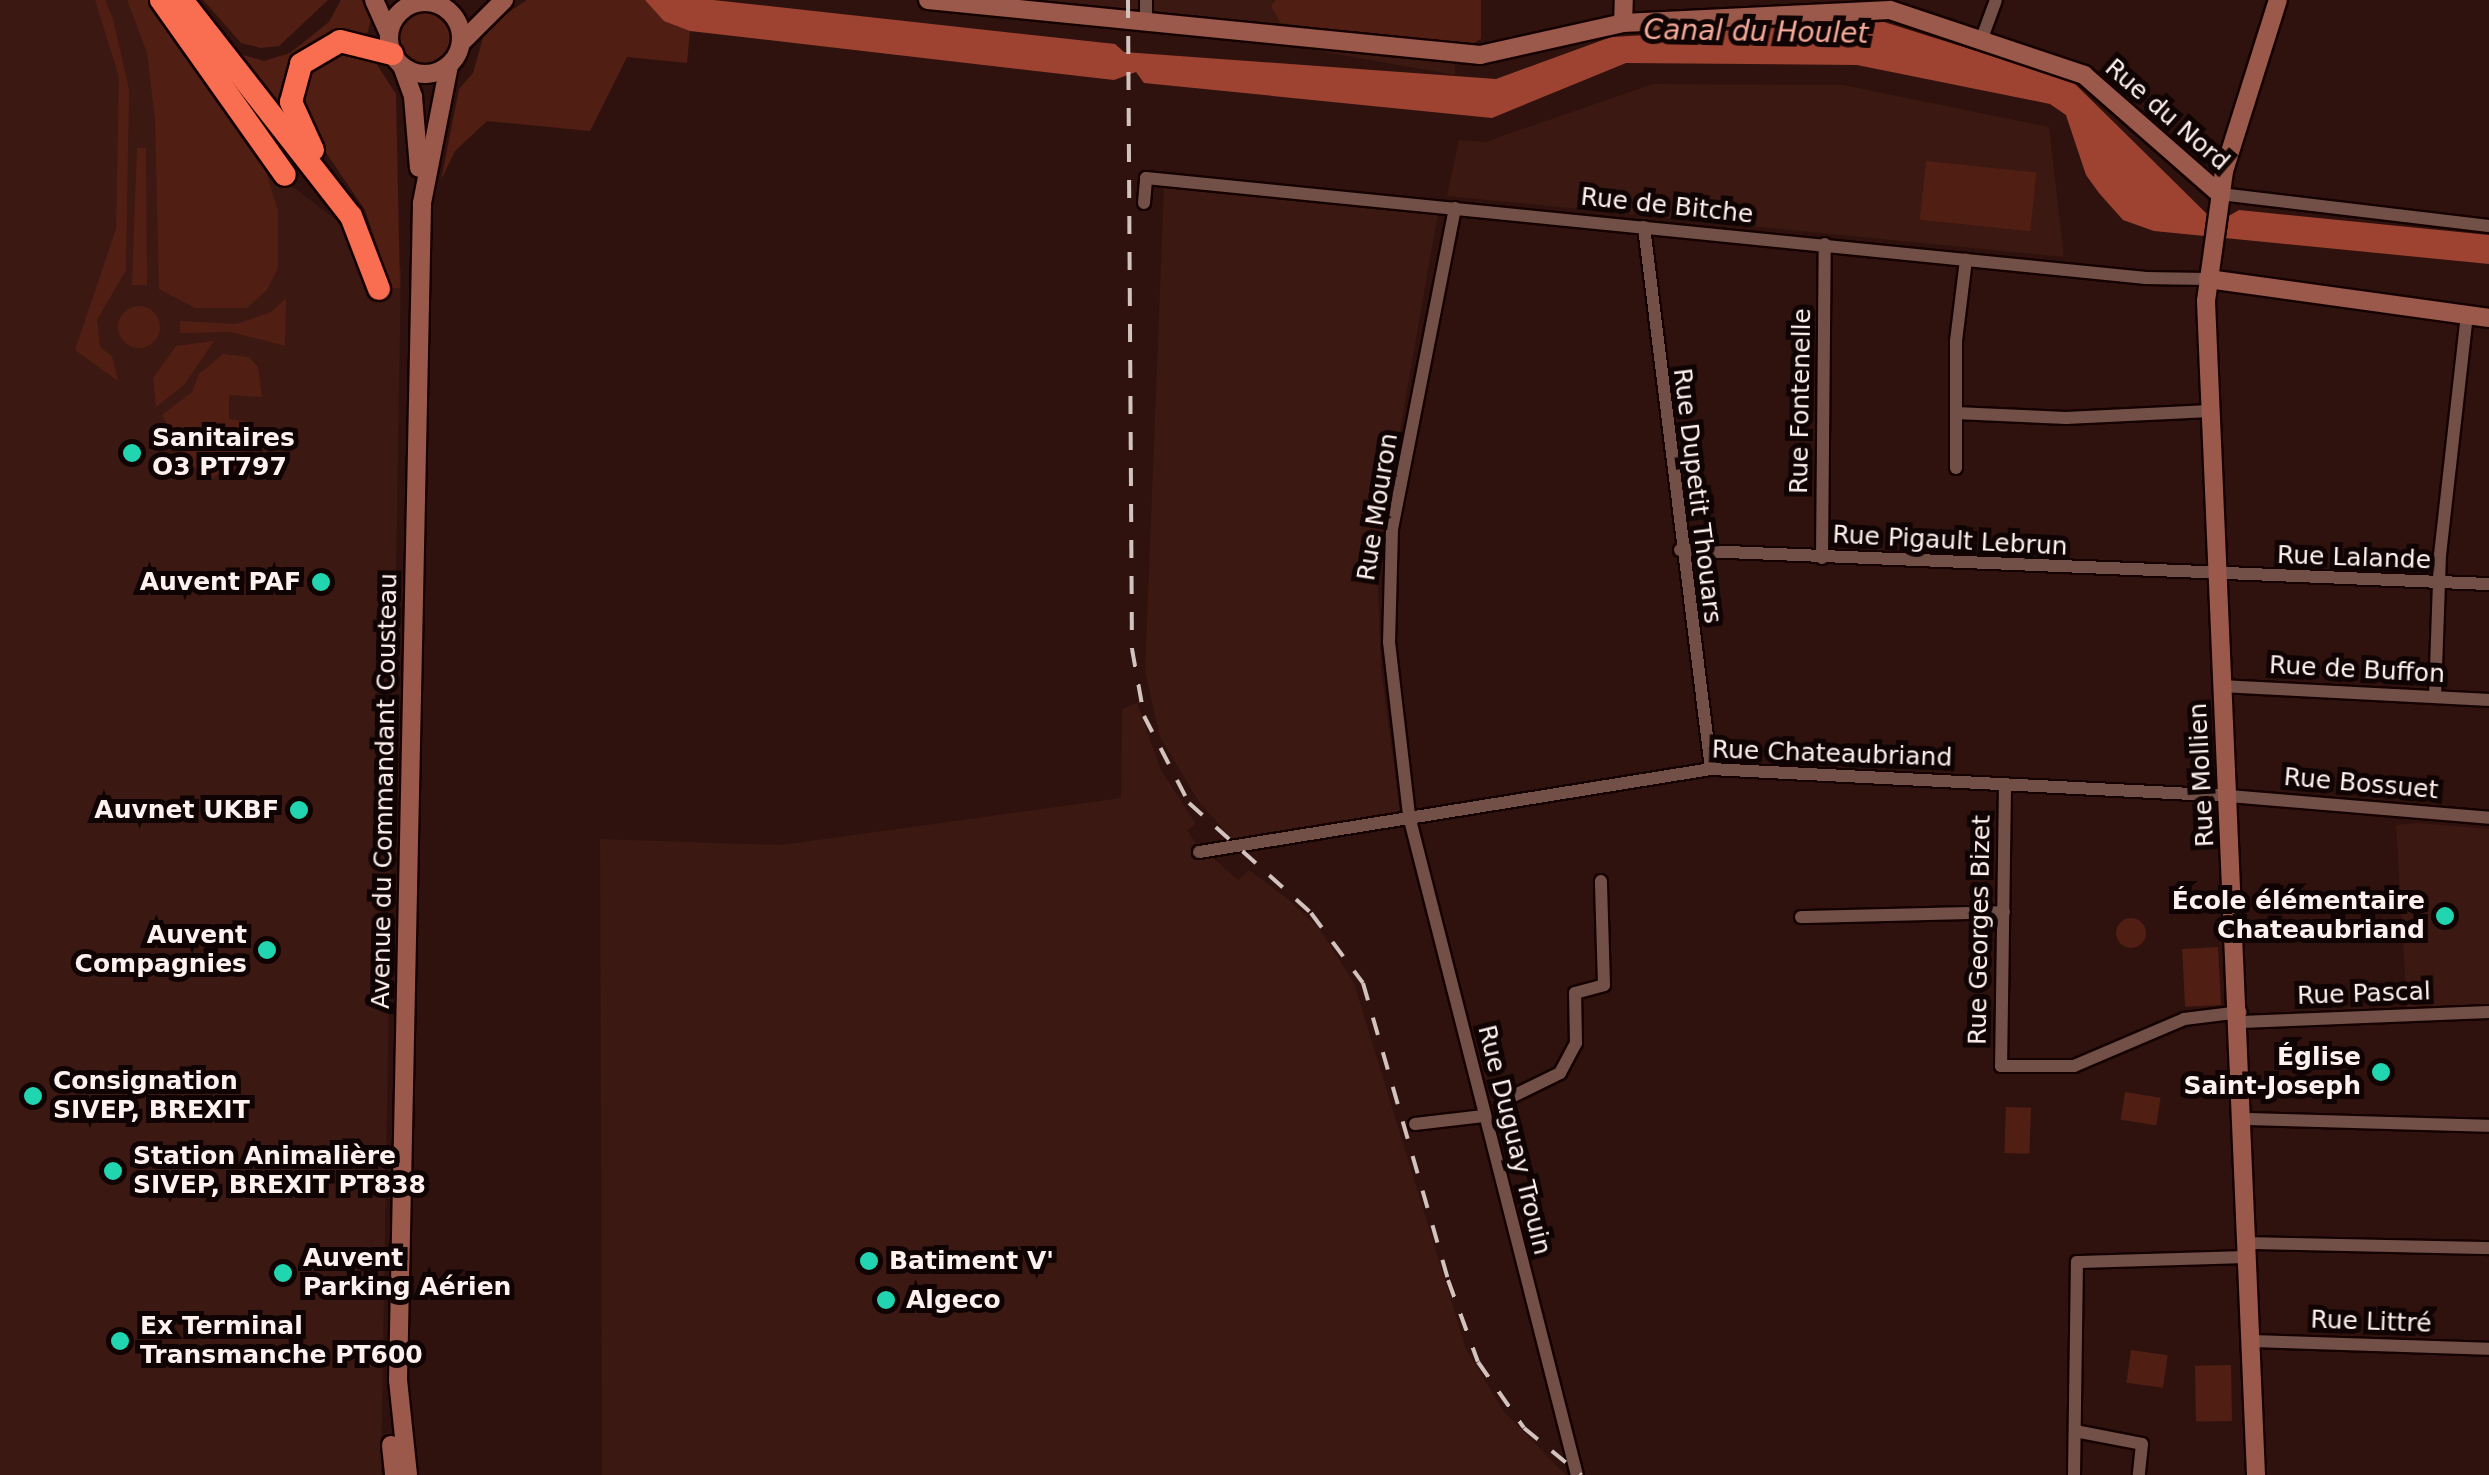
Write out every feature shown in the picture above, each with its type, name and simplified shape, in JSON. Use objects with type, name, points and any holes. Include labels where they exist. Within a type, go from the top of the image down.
[{"type":"highway","points":[[161,0],[285,175]]},
{"type":"highway","points":[[182,0],[351,216],[379,289],[368,227],[308,143],[290,96],[301,64],[326,44],[358,41],[395,51]]},
{"type":"street","name":"Avenue du Commandant Cousteau","points":[[374,0],[414,98],[422,203],[394,1475]]},
{"type":"street","points":[[458,0],[423,2],[400,12],[395,51],[428,74],[448,66],[461,43],[504,0]]},
{"type":"street","name":"Rue du Nord","points":[[928,0],[1480,55],[1623,23],[1871,8],[1912,14],[2095,82],[2218,204],[2489,226]]},
{"type":"street","points":[[1146,0],[1146,20]]},
{"type":"street","points":[[1623,23],[1624,0]]},
{"type":"street","points":[[1982,38],[1996,0]]},
{"type":"street","name":"Rue Mollien","points":[[2256,1475],[2241,1017],[2210,412],[2208,278],[2218,204],[2278,0]]},
{"type":"street","points":[[423,2],[455,17],[461,43]]},
{"type":"street","name":"Avenue du Commandant Cousteau","points":[[422,203],[448,66]]},
{"type":"street","name":"Rue de Bitche","points":[[1144,203],[1146,178],[1966,260],[2208,278]]},
{"type":"street","name":"Rue Mouron","points":[[1409,816],[1388,629],[1388,560],[1455,208]]},
{"type":"street","name":"Rue Dupetit Thouars","points":[[1644,227],[1680,550],[1711,769]]},
{"type":"street","name":"Rue Fontenelle","points":[[1822,558],[1825,244]]},
{"type":"street","points":[[1956,468],[1966,260]]},
{"type":"street","points":[[2208,278],[2489,318]]},
{"type":"street","points":[[2434,696],[2438,583],[2466,315]]},
{"type":"street","points":[[1956,413],[2066,418],[2210,412]]},
{"type":"street","name":"Rue Pigault Lebrun","points":[[1680,550],[2217,576]]},
{"type":"street","name":"Rue Lalande","points":[[2217,576],[2489,584]]},
{"type":"street","name":"Rue de Buffon","points":[[2222,686],[2489,700]]},
{"type":"street","name":"Rue Chateaubriand","points":[[1200,852],[1711,769],[2228,796]]},
{"type":"street","name":"Rue Georges Bizet","points":[[2005,785],[2002,1066],[2074,1066],[2184,1019],[2241,1017]]},
{"type":"street","name":"Rue Bossuet","points":[[2228,796],[2489,818]]},
{"type":"street","name":"Rue Duguay Trouin","points":[[1409,816],[1577,1475]]},
{"type":"street","points":[[1502,1112],[1507,1098],[1560,1073],[1576,1042],[1575,993],[1604,984],[1601,881]]},
{"type":"street","points":[[1801,917],[2004,912]]},
{"type":"street","name":"Rue Pascal","points":[[2241,1017],[2489,1012]]},
{"type":"street","points":[[1415,1124],[1484,1116]]},
{"type":"street","points":[[2245,1119],[2489,1126]]},
{"type":"street","points":[[2074,1475],[2077,1262],[2249,1250],[2489,1248]]},
{"type":"street","name":"Rue Littré","points":[[2251,1341],[2489,1349]]},
{"type":"street","name":"Avenue du Commandant Cousteau","points":[[398,1380],[408,1475]]},
{"type":"street","points":[[2075,1431],[2142,1444],[2140,1475]]},
{"type":"shaded area","points":[[0,0],[144,0],[244,149],[401,270],[381,1475],[0,1475]]},
{"type":"shaded area","points":[[95,0],[105,0],[113,19],[129,89],[126,270],[97,320],[100,347],[112,356],[118,381],[75,350],[116,229],[119,77]]},
{"type":"shaded area","points":[[127,0],[148,0],[261,155],[278,211],[278,268],[267,290],[247,308],[195,308],[159,289],[155,120],[147,53]]},
{"type":"shaded area","points":[[203,0],[328,0],[279,46],[261,48],[241,43]]},
{"type":"shaded area","points":[[341,0],[361,0],[372,17],[366,37],[348,34],[308,45],[286,75],[287,120],[233,52],[264,61],[290,53],[329,22]]},
{"type":"shaded area","points":[[527,0],[645,0],[690,31],[687,63],[627,57],[590,131],[487,121],[455,151],[441,180],[459,89],[473,73],[486,27]]},
{"type":"shaded area","points":[[966,0],[1455,0],[1455,75],[1239,37],[1057,24]]},
{"type":"shaded area","points":[[1276,0],[1481,0],[1481,39],[1466,47],[1281,23],[1271,6]]},
{"type":"shaded area","points":[[426,12],[444,20],[452,38],[444,56],[426,64],[408,56],[400,38],[408,20]]},
{"type":"shaded area","points":[[329,51],[368,51],[396,94],[400,288],[391,288],[365,210],[299,113],[303,71]]},
{"type":"shaded area","points":[[1653,84],[1843,85],[2049,127],[2064,257],[1447,196],[1459,140],[1485,142]]},
{"type":"shaded area","points":[[137,148],[146,148],[147,285],[132,285]]},
{"type":"shaded area","points":[[1926,161],[2036,173],[2030,231],[1920,220]]},
{"type":"shaded area","points":[[1164,186],[1438,213],[1377,562],[1381,668],[1400,812],[1242,850],[1199,802],[1160,737],[1145,671]]},
{"type":"shaded area","points":[[286,298],[285,346],[231,332],[180,333],[180,321],[236,324],[271,312]]},
{"type":"shaded area","points":[[139,306],[154,312],[160,327],[154,342],[139,348],[124,342],[118,327],[124,312]]},
{"type":"shaded area","points":[[214,341],[184,385],[156,407],[153,378],[176,346]]},
{"type":"shaded area","points":[[223,354],[249,357],[258,367],[262,397],[229,395],[229,419],[245,421],[242,456],[213,478],[190,466],[162,415],[192,392],[199,374]]},
{"type":"shaded area","points":[[1137,703],[1161,770],[1196,824],[1187,830],[1195,842],[1238,880],[1249,870],[1288,899],[1319,928],[1354,983],[1466,1349],[1504,1412],[1566,1475],[602,1475],[600,839],[781,845],[1121,798],[1122,709]]},
{"type":"shaded area","name":"École élémentaire Chateaubriand","points":[[2396,825],[2489,829],[2489,1004],[2407,1008]]},
{"type":"shaded area","points":[[2131,918],[2142,922],[2146,933],[2142,944],[2131,948],[2120,944],[2116,933],[2120,922]]},
{"type":"shaded area","points":[[2218,947],[2221,1005],[2185,1007],[2182,949]]},
{"type":"shaded area","points":[[2125,1092],[2161,1098],[2156,1125],[2121,1120]]},
{"type":"shaded area","points":[[2006,1107],[2031,1108],[2029,1154],[2004,1153]]},
{"type":"shaded area","points":[[2131,1350],[2168,1355],[2163,1388],[2126,1383]]},
{"type":"shaded area","points":[[2231,1365],[2232,1421],[2196,1422],[2195,1366]]},
{"type":"water","name":"Canal du Houlet","points":[[645,0],[713,0],[1115,44],[1124,52],[1496,79],[1611,37],[1884,22],[2072,81],[2208,215],[2227,217],[2239,210],[2489,235],[2489,264],[2154,231],[2123,220],[2099,193],[2086,175],[2066,115],[2050,104],[1857,65],[1626,63],[1492,118],[1144,83],[1136,72],[1114,80],[690,31],[664,21]]},
{"type":"railway","points":[[1128,0],[1132,649],[1144,716],[1189,803],[1311,913],[1363,983],[1448,1280],[1478,1362],[1524,1428],[1581,1475]]},
{"type":"place","name":"Sanitaires O3 PT797","points":[[132,453]]},
{"type":"place","name":"Auvent PAF","points":[[321,582]]},
{"type":"place","name":"Auvnet UKBF","points":[[299,810]]},
{"type":"place","name":"École élémentaire Chateaubriand","points":[[2445,916]]},
{"type":"place","name":"Auvent Compagnies","points":[[267,950]]},
{"type":"place","name":"Église Saint-Joseph","points":[[2381,1072]]},
{"type":"place","name":"Consignation SIVEP, BREXIT","points":[[33,1096]]},
{"type":"place","name":"Station Animalière SIVEP, BREXIT PT838","points":[[113,1171]]},
{"type":"place","name":"Batiment V'","points":[[869,1261]]},
{"type":"place","name":"Auvent Parking Aérien","points":[[283,1273]]},
{"type":"place","name":"Algeco","points":[[886,1300]]},
{"type":"place","name":"Ex Terminal Transmanche PT600","points":[[120,1341]]}]
